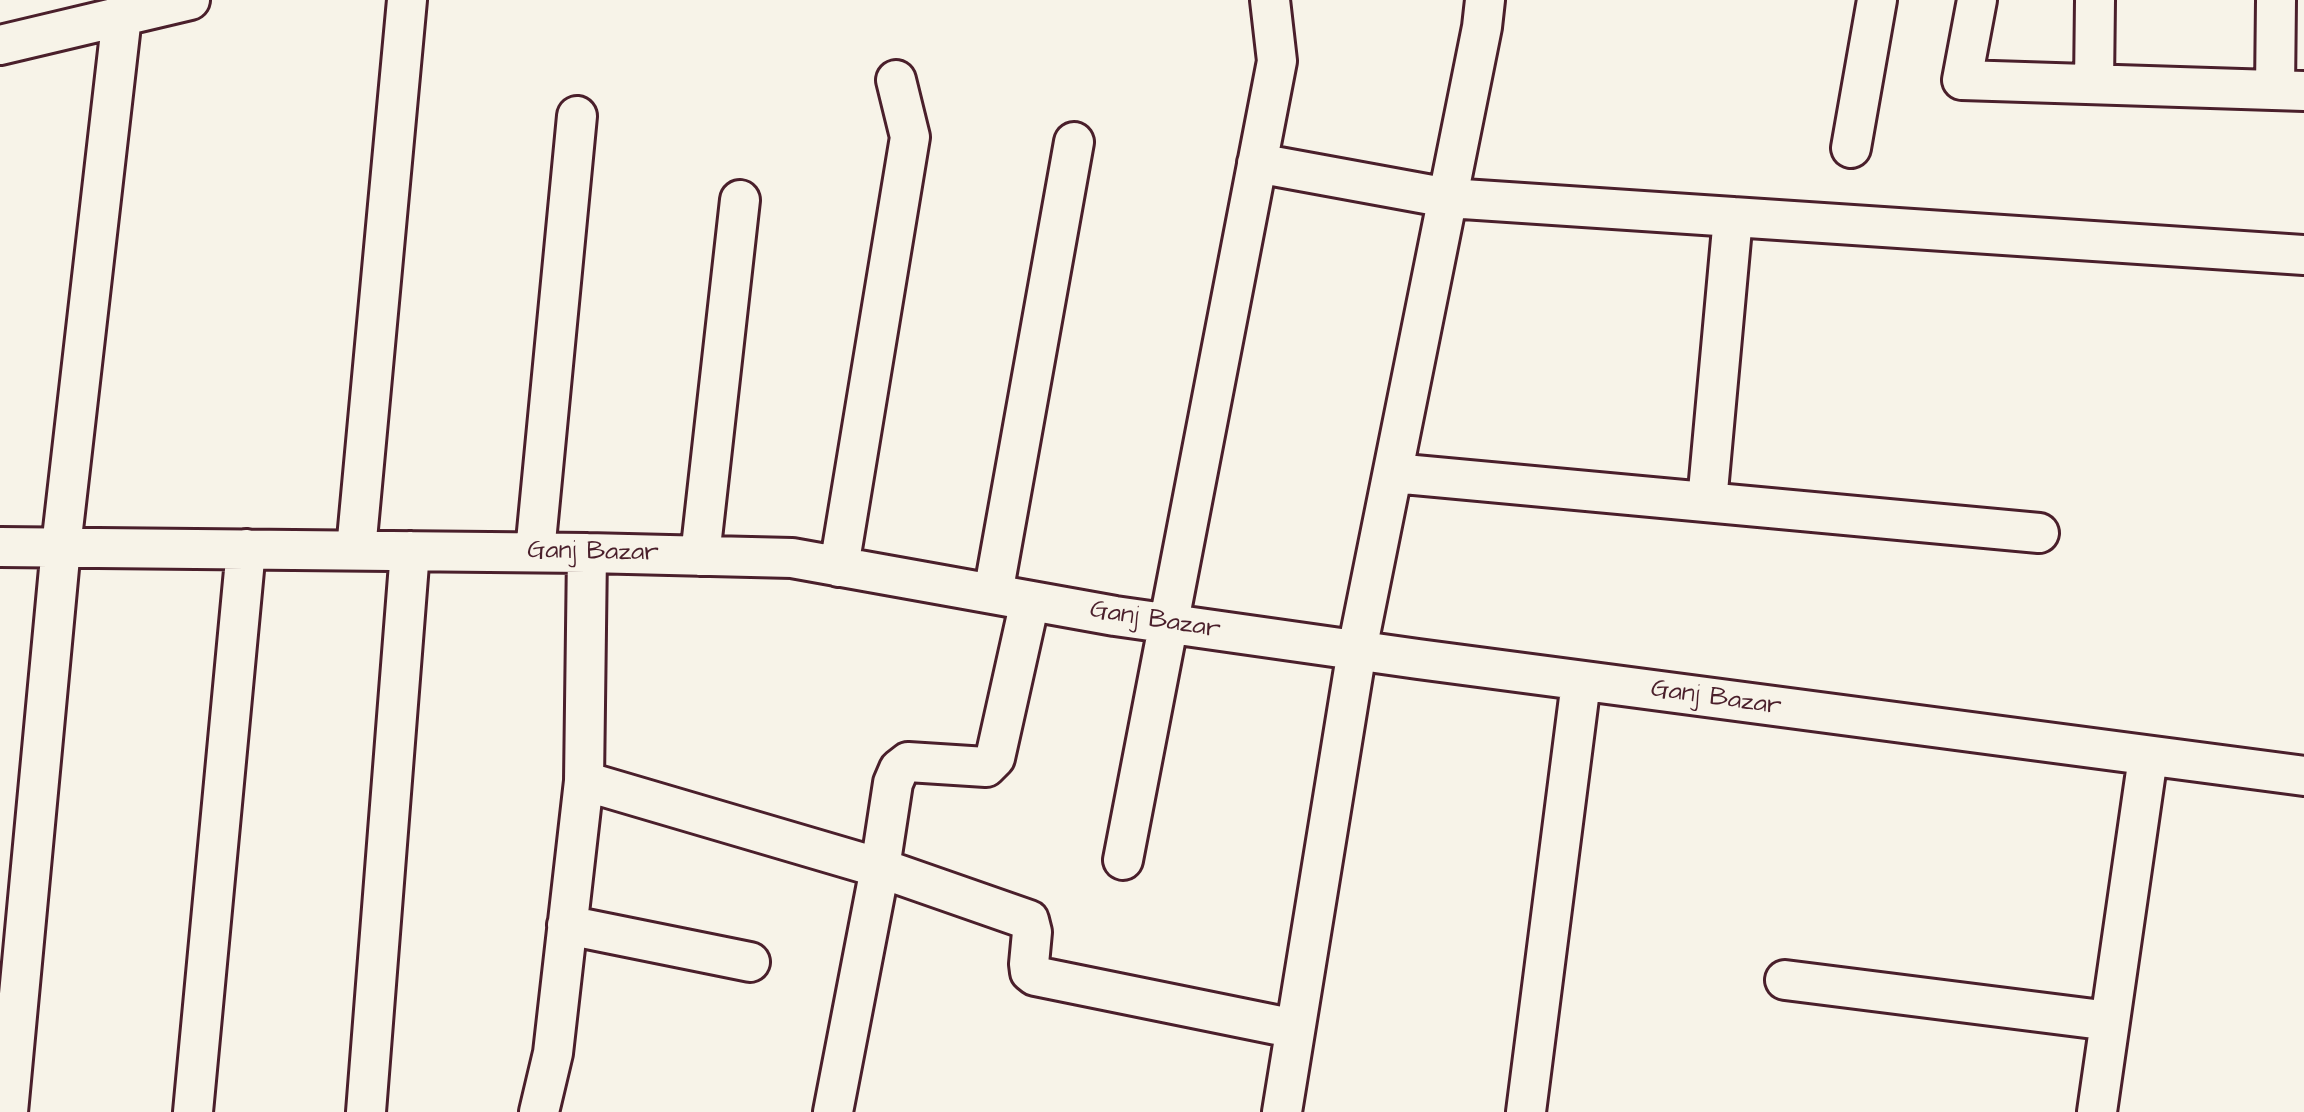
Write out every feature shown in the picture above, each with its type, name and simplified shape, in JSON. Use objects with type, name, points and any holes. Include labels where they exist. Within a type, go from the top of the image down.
[{"type":"street","points":[[0,44],[190,0]]},
{"type":"street","points":[[356,550],[407,0]]},
{"type":"street","points":[[1123,860],[1277,61],[1270,0]]},
{"type":"street","points":[[1282,1112],[1357,650],[1482,27],[1485,0]]},
{"type":"street","points":[[1851,148],[1877,0]]},
{"type":"street","points":[[1977,0],[1962,80],[2289,90],[2276,0]]},
{"type":"street","points":[[2094,84],[2095,0]]},
{"type":"street","points":[[8,1112],[61,547],[122,16]]},
{"type":"street","points":[[839,567],[910,137],[896,80]]},
{"type":"street","points":[[536,552],[577,116]]},
{"type":"street","points":[[993,594],[1074,142]]},
{"type":"street","points":[[1257,163],[1448,198],[2304,255]]},
{"type":"street","points":[[700,556],[740,200]]},
{"type":"street","points":[[1707,502],[1733,217]]},
{"type":"street","points":[[1393,473],[2039,533]]},
{"type":"street","name":"Ganj Bazar","points":[[0,547],[536,552],[792,558],[1168,623],[1581,682],[2304,776]]},
{"type":"street","points":[[193,1112],[246,549]]},
{"type":"street","points":[[366,1112],[410,551]]},
{"type":"street","points":[[539,1112],[553,1053],[584,781],[587,553]]},
{"type":"street","points":[[835,1112],[893,783],[899,769],[908,762],[986,767],[995,758],[1030,601]]},
{"type":"street","points":[[1526,1112],[1581,682]]},
{"type":"street","points":[[2097,1112],[2148,757]]},
{"type":"street","points":[[584,781],[880,868],[1029,920],[1032,932],[1029,964],[1030,972],[1035,976],[1276,1025]]},
{"type":"street","points":[[567,925],[750,962]]},
{"type":"street","points":[[1786,980],[2110,1021]]}]
